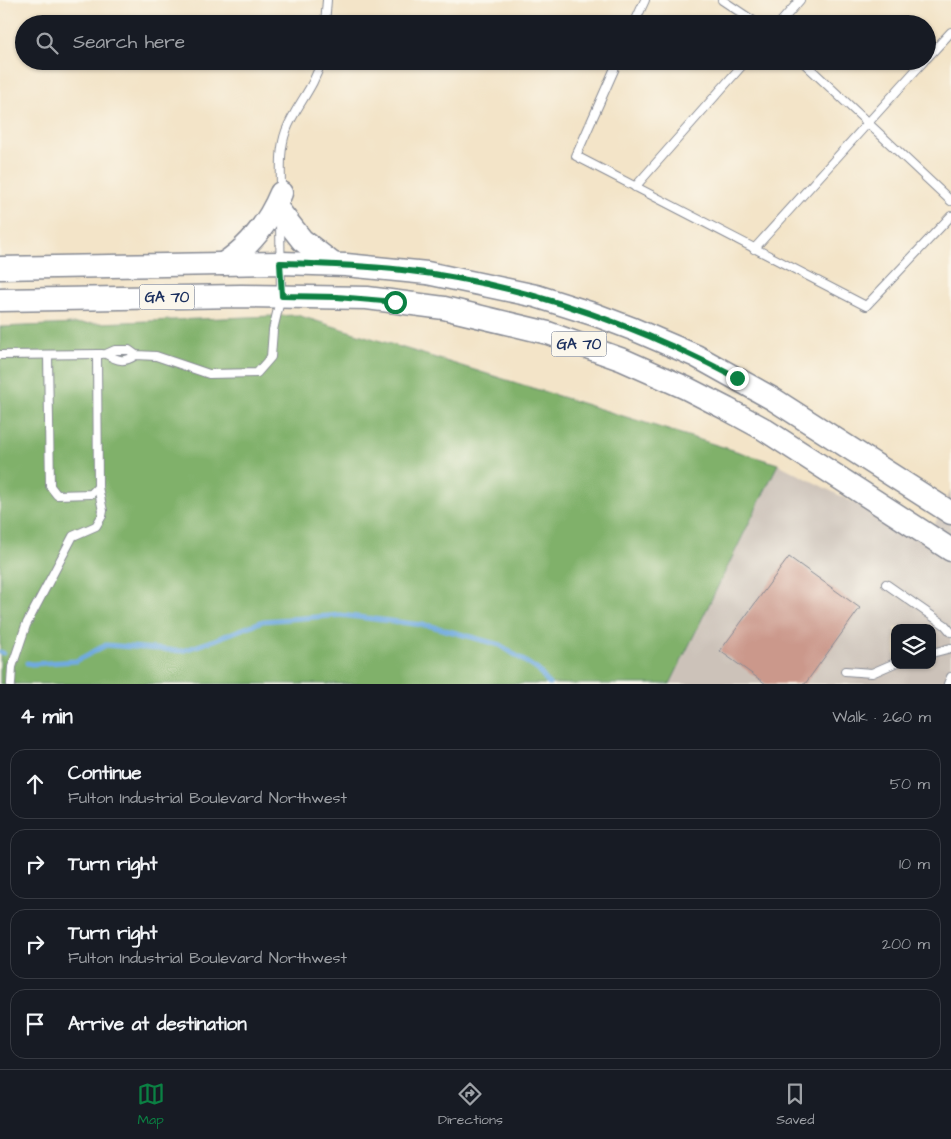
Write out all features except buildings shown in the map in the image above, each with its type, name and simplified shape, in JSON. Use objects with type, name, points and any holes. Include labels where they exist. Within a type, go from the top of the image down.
[{"type":"main road","points":[[223,264],[251,241],[272,210],[280,202],[302,240],[333,264]]},
{"type":"main road","name":"GA 70","points":[[0,268],[280,263],[333,264],[403,270],[483,284],[559,303],[633,329],[696,356],[751,386],[951,513]]},
{"type":"main road","name":"GA 70","points":[[0,300],[282,296],[367,298],[444,308],[548,333],[622,360],[686,388],[762,428],[951,550]]},
{"type":"lane","points":[[326,15],[328,0]]},
{"type":"lane","points":[[638,15],[645,0]]},
{"type":"lane","points":[[722,0],[744,15]]},
{"type":"lane","points":[[787,15],[800,0]]},
{"type":"lane","points":[[936,48],[951,32]]},
{"type":"lane","points":[[0,355],[106,354],[115,350],[129,350],[136,355],[156,356],[209,374],[257,372],[271,357],[273,330],[282,296],[280,202],[282,150],[285,134],[315,80],[318,70]]},
{"type":"lane","points":[[614,70],[576,156],[866,306],[951,216]]},
{"type":"lane","points":[[635,187],[738,70]]},
{"type":"lane","points":[[812,70],[951,201]]},
{"type":"lane","points":[[754,249],[916,70]]},
{"type":"lane","points":[[11,684],[12,667],[26,625],[73,536],[96,526],[102,516],[103,511],[98,487],[97,354]]},
{"type":"lane","points":[[48,355],[50,486],[57,495],[91,494],[98,487]]},
{"type":"lane","points":[[886,584],[945,625],[951,632]]},
{"type":"lane","points":[[936,651],[951,648]]},
{"type":"lane","points":[[844,671],[872,673],[891,665]]},
{"type":"lane","points":[[948,684],[951,676]]},
{"type":"shaded area","points":[[778,464],[927,540],[951,490],[951,684],[670,684]]},
{"type":"green space","points":[[297,315],[778,464],[670,684],[0,684],[0,327]]},
{"type":"waterway","points":[[27,663],[76,661],[106,645],[182,651],[263,621],[341,615],[431,626],[500,645],[538,670],[549,684]]},
{"type":"route","points":[[395,302],[367,298],[282,296],[280,263],[346,265],[403,270],[427,273],[513,291],[559,303],[633,329],[696,356],[737,378]]}]
